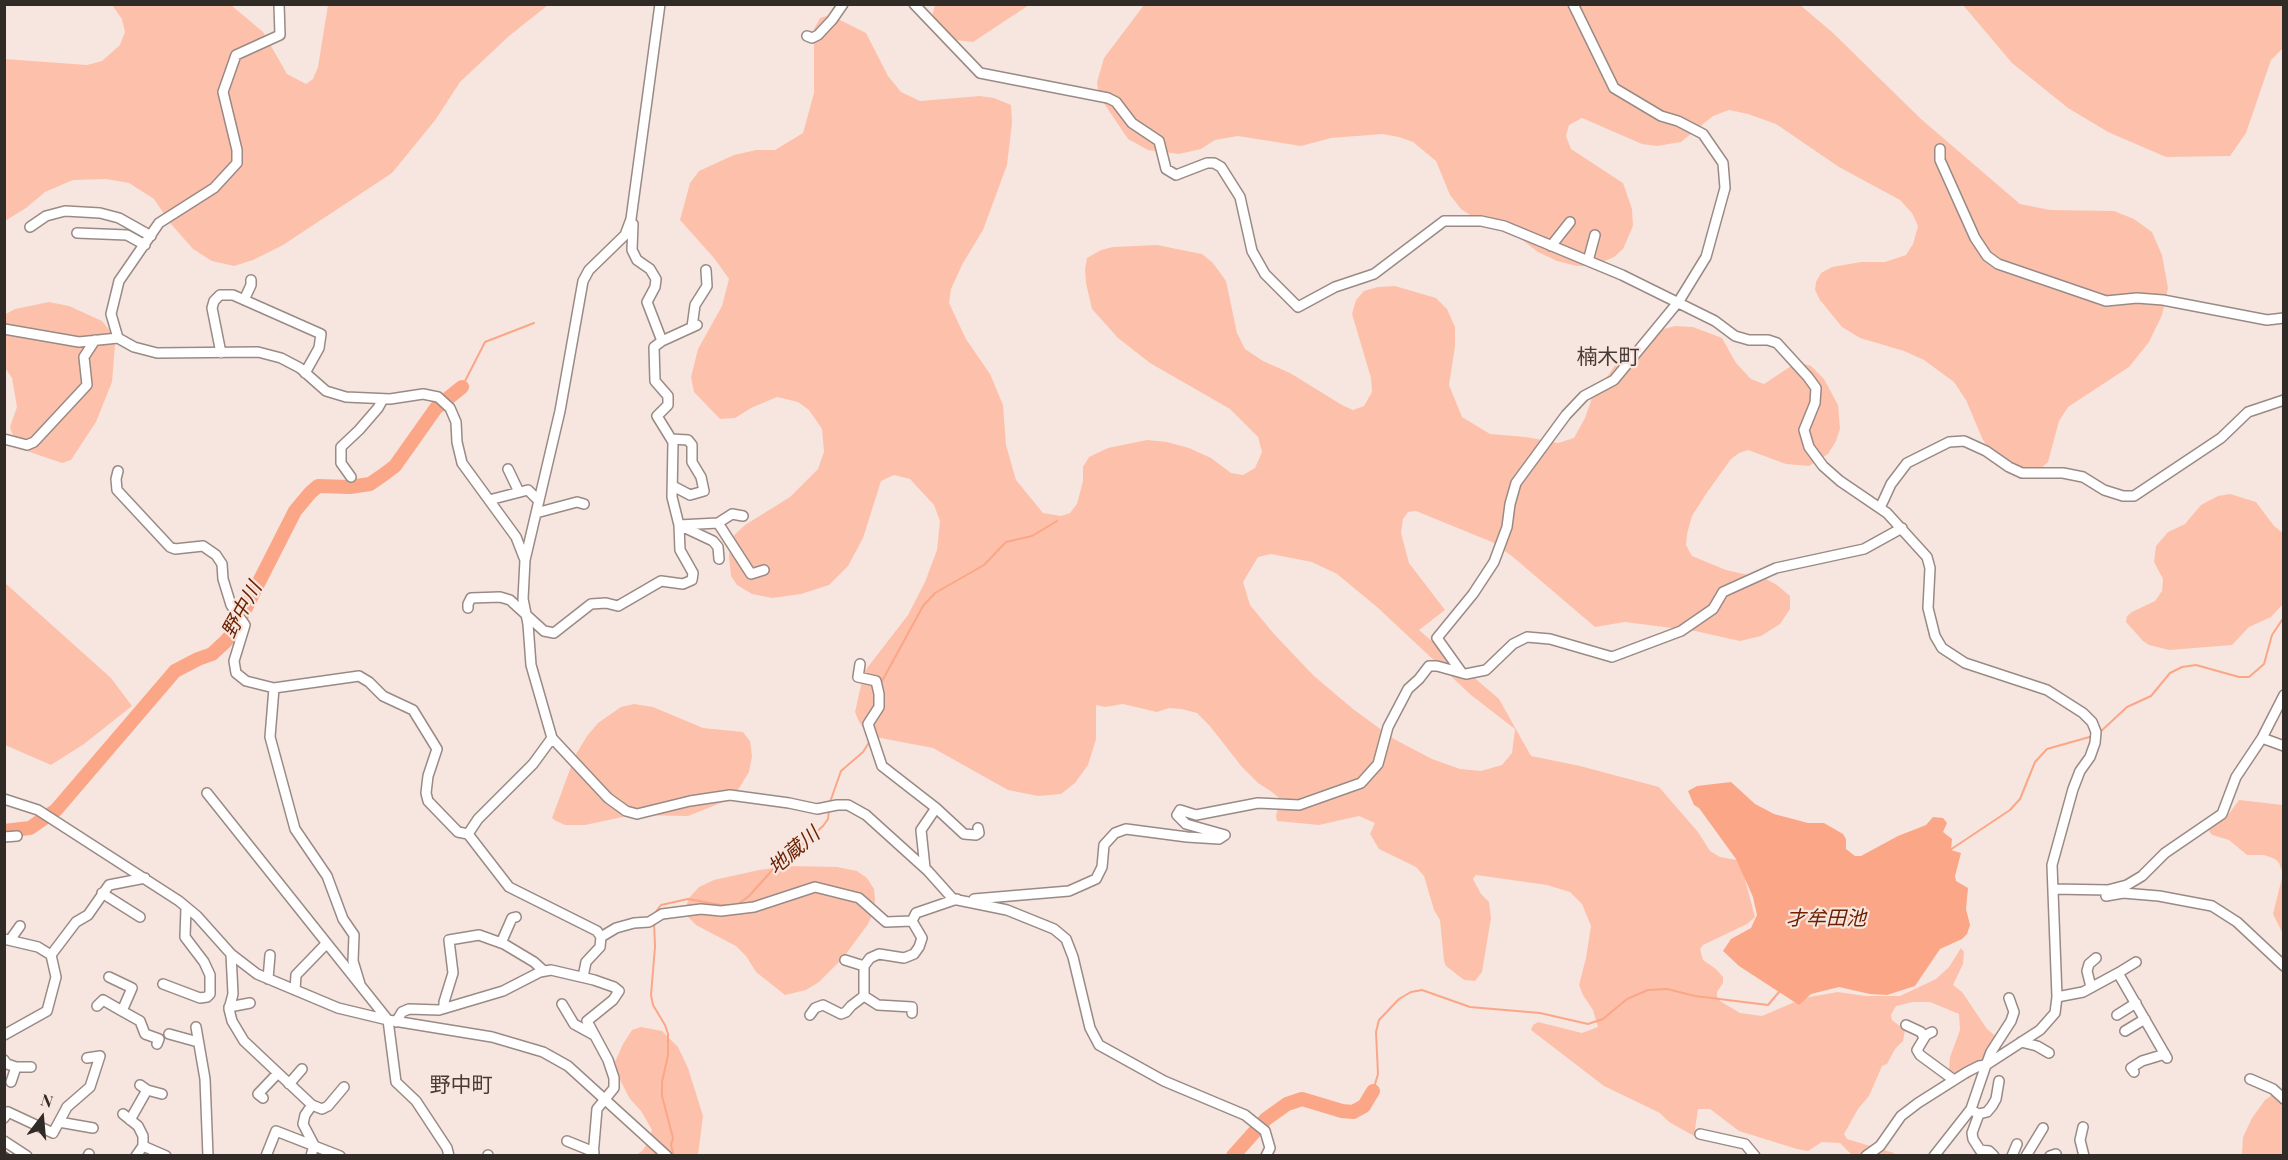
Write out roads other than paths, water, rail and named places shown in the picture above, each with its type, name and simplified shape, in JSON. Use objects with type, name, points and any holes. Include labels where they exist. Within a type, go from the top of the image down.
[{"type":"street","points":[[118,338],[111,314],[119,281],[159,223],[214,188],[237,163],[237,150],[223,92],[236,55],[280,35],[279,4]]},
{"type":"street","points":[[660,4],[631,219],[625,235],[589,270],[583,281],[560,411],[525,560],[523,599],[527,617],[531,665],[552,738],[608,798],[626,811],[637,814],[690,801],[730,795],[817,809],[837,805],[848,806],[866,815],[925,868],[953,899],[999,907],[1054,930],[1066,939],[1073,957],[1090,1028],[1099,1045],[1164,1081],[1245,1115],[1265,1131],[1270,1148],[1266,1155]]},
{"type":"street","points":[[807,36],[812,38],[818,35],[843,4]]},
{"type":"street","points":[[914,4],[980,73],[1093,95],[1116,102],[1132,123],[1158,141],[1166,169],[1176,175],[1207,163],[1221,167],[1240,197],[1252,251],[1265,274],[1298,307],[1335,287],[1374,274],[1444,220],[1481,221],[1504,226],[1679,302],[1715,321],[1735,336],[1777,343],[1816,388],[1815,403],[1804,430],[1809,447],[1823,466],[1880,508],[1902,528],[1927,557],[1930,568],[1928,608],[1935,636],[1942,648],[1965,663],[2047,690],[2083,712],[2092,722],[2096,736],[2090,757],[2080,771],[2073,789],[2052,865],[2057,997],[2055,1014],[2021,1042],[1986,1065],[1979,1066],[1918,1102],[1901,1116],[1880,1146],[1866,1155]]},
{"type":"street","points":[[1462,673],[1437,638],[1473,594],[1494,562],[1508,527],[1510,504],[1516,483],[1566,415],[1584,396],[1614,380],[1679,302],[1706,257],[1725,188],[1723,163],[1703,134],[1678,120],[1660,116],[1614,88],[1573,4]]},
{"type":"street","points":[[1940,149],[1940,160],[1975,238],[1987,256],[1998,264],[2106,301],[2137,298],[2163,300],[2267,320],[2283,318]]},
{"type":"street","points":[[30,227],[46,216],[65,211],[100,213],[119,218],[151,236]]},
{"type":"street","points":[[631,219],[634,225],[632,250],[637,260],[650,269],[656,279],[655,287],[647,302],[662,341]]},
{"type":"street","points":[[1551,246],[1570,222]]},
{"type":"street","points":[[77,233],[127,236],[145,245]]},
{"type":"street","points":[[1588,261],[1595,235]]},
{"type":"street","points":[[468,608],[471,598],[500,597],[510,600],[544,631],[554,633],[591,604],[606,603],[618,606],[661,581],[683,584],[692,580],[693,573],[680,550],[680,525],[672,497],[673,442],[657,416],[668,405],[668,396],[655,381],[654,347],[695,326],[695,305],[707,286],[706,270]]},
{"type":"street","points":[[244,300],[251,280]]},
{"type":"street","points":[[221,353],[212,308],[214,301],[220,295],[233,295],[321,334],[319,348],[305,373]]},
{"type":"street","points":[[4,329],[79,342],[118,338],[134,347],[158,353],[258,352],[281,358],[305,373],[326,391],[345,397],[383,399],[423,394],[438,398],[450,408],[456,422],[457,442],[462,463],[516,537],[525,560]]},
{"type":"street","points":[[4,439],[27,445],[34,442],[87,385],[84,357],[95,340]]},
{"type":"street","points":[[351,477],[341,463],[341,447],[365,423],[383,399]]},
{"type":"street","points":[[1880,508],[1891,484],[1907,463],[1949,442],[1964,441],[1986,451],[2022,473],[2064,473],[2083,477],[2104,490],[2123,496],[2134,496],[2221,438],[2248,412],[2283,400]]},
{"type":"street","points":[[671,439],[688,440],[692,445],[692,462],[701,477],[704,491],[690,495],[673,486]]},
{"type":"street","points":[[508,469],[519,492]]},
{"type":"street","points":[[118,471],[117,490],[170,547],[175,549],[203,546],[216,555],[222,564],[223,579],[231,605],[245,625],[234,661],[236,673],[246,681],[274,688],[359,676],[383,696],[413,710],[437,749],[428,776],[426,793],[428,801],[458,832],[468,834],[509,887],[597,931],[601,937],[600,946],[586,962],[583,977]]},
{"type":"street","points":[[489,500],[528,490],[539,501]]},
{"type":"street","points":[[536,513],[577,502],[584,504]]},
{"type":"street","points":[[680,525],[718,523],[732,514],[743,516]]},
{"type":"street","points":[[718,523],[751,574],[764,570]]},
{"type":"street","points":[[680,525],[713,541],[718,548],[719,559]]},
{"type":"street","points":[[912,921],[916,913],[953,899],[1003,898],[1069,891],[1096,879],[1102,867],[1104,845],[1115,833],[1126,829],[1219,839],[1226,835],[1186,824],[1178,815],[1180,810],[1196,815],[1258,803],[1299,805],[1361,783],[1378,764],[1388,728],[1408,689],[1428,666],[1437,666],[1466,674],[1486,670],[1513,644],[1527,637],[1550,639],[1612,657],[1681,631],[1713,609],[1723,592],[1776,568],[1864,549],[1902,528]]},
{"type":"street","points":[[860,664],[858,676],[876,681],[879,694],[879,707],[868,724],[882,766],[936,808],[964,834],[976,835],[979,833],[978,828]]},
{"type":"street","points":[[274,688],[270,738],[295,829],[327,876],[343,919],[354,935],[353,961],[361,989]]},
{"type":"street","points":[[2053,889],[2091,891],[2108,890],[2127,885],[2142,876],[2165,853],[2222,814],[2236,777],[2262,738],[2283,695]]},
{"type":"street","points":[[468,834],[478,819],[533,764],[552,738]]},
{"type":"street","points":[[2262,738],[2283,746]]},
{"type":"street","points":[[207,794],[361,989],[392,1021],[396,1082],[416,1101],[447,1148],[448,1155]]},
{"type":"street","points":[[4,799],[38,810],[179,901],[197,916],[231,954],[256,974],[338,1008],[392,1021],[492,1037],[543,1052],[568,1066],[667,1155]]},
{"type":"street","points":[[925,868],[921,830],[936,808]]},
{"type":"street","points":[[4,837],[17,836]]},
{"type":"street","points":[[51,955],[76,922],[88,915],[110,885],[145,878]]},
{"type":"street","points":[[601,937],[616,928],[650,922],[662,914],[701,909],[721,911],[754,908],[815,887],[859,898],[886,922],[912,921]]},
{"type":"street","points":[[2091,891],[2095,895],[2102,896],[2123,893],[2159,896],[2212,906],[2237,922],[2283,966]]},
{"type":"street","points":[[102,894],[128,905],[140,917]]},
{"type":"street","points":[[163,984],[200,998],[207,998],[210,994],[210,975],[204,962],[185,937],[186,908]]},
{"type":"street","points":[[501,943],[512,918],[516,917]]},
{"type":"street","points":[[864,996],[864,966],[870,958],[879,954],[904,958],[914,954],[920,947],[922,938],[912,921]]},
{"type":"street","points":[[7,939],[20,926]]},
{"type":"street","points":[[444,1008],[453,974],[449,940],[479,935],[501,943],[534,962],[544,971]]},
{"type":"street","points":[[4,1035],[47,1011],[56,977],[51,955],[38,947],[7,939]]},
{"type":"street","points":[[295,990],[296,975],[326,944]]},
{"type":"street","points":[[231,954],[233,994],[229,1007],[232,1021],[244,1041],[312,1105],[322,1109],[328,1106],[344,1087]]},
{"type":"street","points":[[268,979],[270,955]]},
{"type":"street","points":[[2091,987],[2087,971],[2089,964],[2096,958]]},
{"type":"street","points":[[845,960],[864,966]]},
{"type":"street","points":[[2057,997],[2083,992],[2136,962]]},
{"type":"street","points":[[392,1021],[409,1009],[444,1008],[503,991],[544,971],[551,970],[583,977],[614,987],[619,991],[613,1000],[587,1021],[608,1060],[614,1078],[614,1088],[597,1109],[594,1154],[567,1141]]},
{"type":"street","points":[[2118,973],[2166,1056],[2142,1061],[2131,1068],[2134,1072]]},
{"type":"street","points":[[109,977],[132,988],[122,1011]]},
{"type":"street","points":[[864,996],[878,1005],[912,1007],[912,1013]]},
{"type":"street","points":[[810,1015],[815,1008],[823,1005],[841,1014],[864,996]]},
{"type":"street","points":[[1994,1155],[1989,1151],[1980,1150],[1972,1133],[1974,1112],[1986,1065],[1991,1052],[2011,1022],[2014,1011],[2008,998]]},
{"type":"street","points":[[97,1006],[103,1000],[140,1021],[141,1034],[159,1039],[158,1044]]},
{"type":"street","points":[[229,1007],[250,1003]]},
{"type":"street","points":[[2117,1015],[2136,1003]]},
{"type":"street","points":[[562,1004],[574,1024],[594,1035]]},
{"type":"street","points":[[2125,1031],[2145,1019]]},
{"type":"street","points":[[1906,1026],[1928,1035],[1917,1050],[1920,1055],[1954,1080]]},
{"type":"street","points":[[195,1027],[205,1079],[208,1155]]},
{"type":"street","points":[[169,1034],[198,1042]]},
{"type":"street","points":[[2021,1042],[2037,1046],[2049,1053]]},
{"type":"street","points":[[4,1118],[8,1112],[53,1133],[67,1107],[90,1087],[100,1056],[87,1058]]},
{"type":"street","points":[[4,1060],[7,1064],[16,1067],[31,1068]]},
{"type":"street","points":[[11,1082],[16,1067]]},
{"type":"street","points":[[289,1084],[302,1069]]},
{"type":"street","points":[[263,1098],[258,1094],[278,1073]]},
{"type":"street","points":[[2250,1079],[2273,1089],[2283,1099]]},
{"type":"street","points":[[1934,1155],[1974,1112],[1987,1112],[1996,1099],[1999,1081]]},
{"type":"street","points":[[136,1155],[143,1146],[143,1136],[138,1126],[126,1117],[143,1087],[162,1094]]},
{"type":"street","points":[[311,1155],[314,1145],[303,1124],[305,1115],[312,1105]]},
{"type":"street","points":[[59,1122],[93,1128]]},
{"type":"street","points":[[2083,1127],[2080,1140],[2084,1155]]},
{"type":"street","points":[[2026,1155],[2043,1128]]},
{"type":"street","points":[[266,1155],[276,1131],[340,1155]]},
{"type":"street","points":[[1700,1134],[1744,1144],[1755,1155]]},
{"type":"street","points":[[4,1141],[27,1155]]},
{"type":"street","points":[[2012,1155],[2017,1144]]},
{"type":"street","points":[[143,1146],[162,1154]]},
{"type":"water","name":"才牟田池","points":[[1731,782],[1755,804],[1774,814],[1808,823],[1824,823],[1843,834],[1846,839],[1846,849],[1855,856],[1861,856],[1898,836],[1926,825],[1933,817],[1943,818],[1947,823],[1943,832],[1952,839],[1951,850],[1961,853],[1955,876],[1956,881],[1968,888],[1966,909],[1970,925],[1967,934],[1962,939],[1940,949],[1915,986],[1887,995],[1870,994],[1839,987],[1811,994],[1799,1005],[1739,966],[1723,951],[1731,939],[1751,928],[1757,915],[1753,897],[1736,859],[1699,808],[1694,805],[1688,791],[1697,786]]},
{"type":"waterway","points":[[462,387],[485,342],[534,323]]},
{"type":"waterway","name":"野中川","points":[[4,831],[30,828],[56,810],[175,671],[212,654],[225,642],[233,633],[295,511],[310,493],[318,486],[350,487],[370,484],[383,475],[395,466],[436,408],[462,387]]},
{"type":"waterway","name":"地蔵川","points":[[881,683],[923,606],[935,593],[984,565],[1006,542],[1032,536],[1057,521]]},
{"type":"waterway","points":[[2098,734],[2127,707],[2151,696],[2170,673],[2182,667],[2196,665],[2239,677],[2249,677],[2264,664],[2272,635],[2284,617]]},
{"type":"waterway","points":[[1950,850],[2010,810],[2020,799],[2035,762],[2047,749],[2093,736]]},
{"type":"waterway","name":"地蔵川","points":[[829,805],[841,771],[863,752],[870,741]]},
{"type":"waterway","name":"地蔵川","points":[[655,913],[661,905],[688,899],[721,905],[737,905],[749,896],[784,857],[797,849],[823,826],[828,819],[829,810]]},
{"type":"waterway","name":"地蔵川","points":[[654,921],[655,947],[651,995],[653,1005],[668,1034],[668,1055],[662,1082],[662,1096],[673,1138],[671,1145],[674,1156]]},
{"type":"waterway","points":[[1373,1091],[1378,1074],[1376,1032],[1379,1020],[1399,999],[1411,992],[1422,990],[1470,1007],[1540,1013],[1588,1024],[1603,1019],[1627,999],[1648,990],[1667,989],[1695,996],[1768,1005],[1779,992]]},
{"type":"waterway","points":[[1233,1156],[1266,1119],[1287,1104],[1302,1099],[1353,1112],[1364,1106],[1373,1091]]},
{"type":"railway","points":[[4,1151],[11,1156]]},
{"type":"district","name":"楠木町","points":[[1608,357]]},
{"type":"district","name":"野中町","points":[[461,1085]]}]
